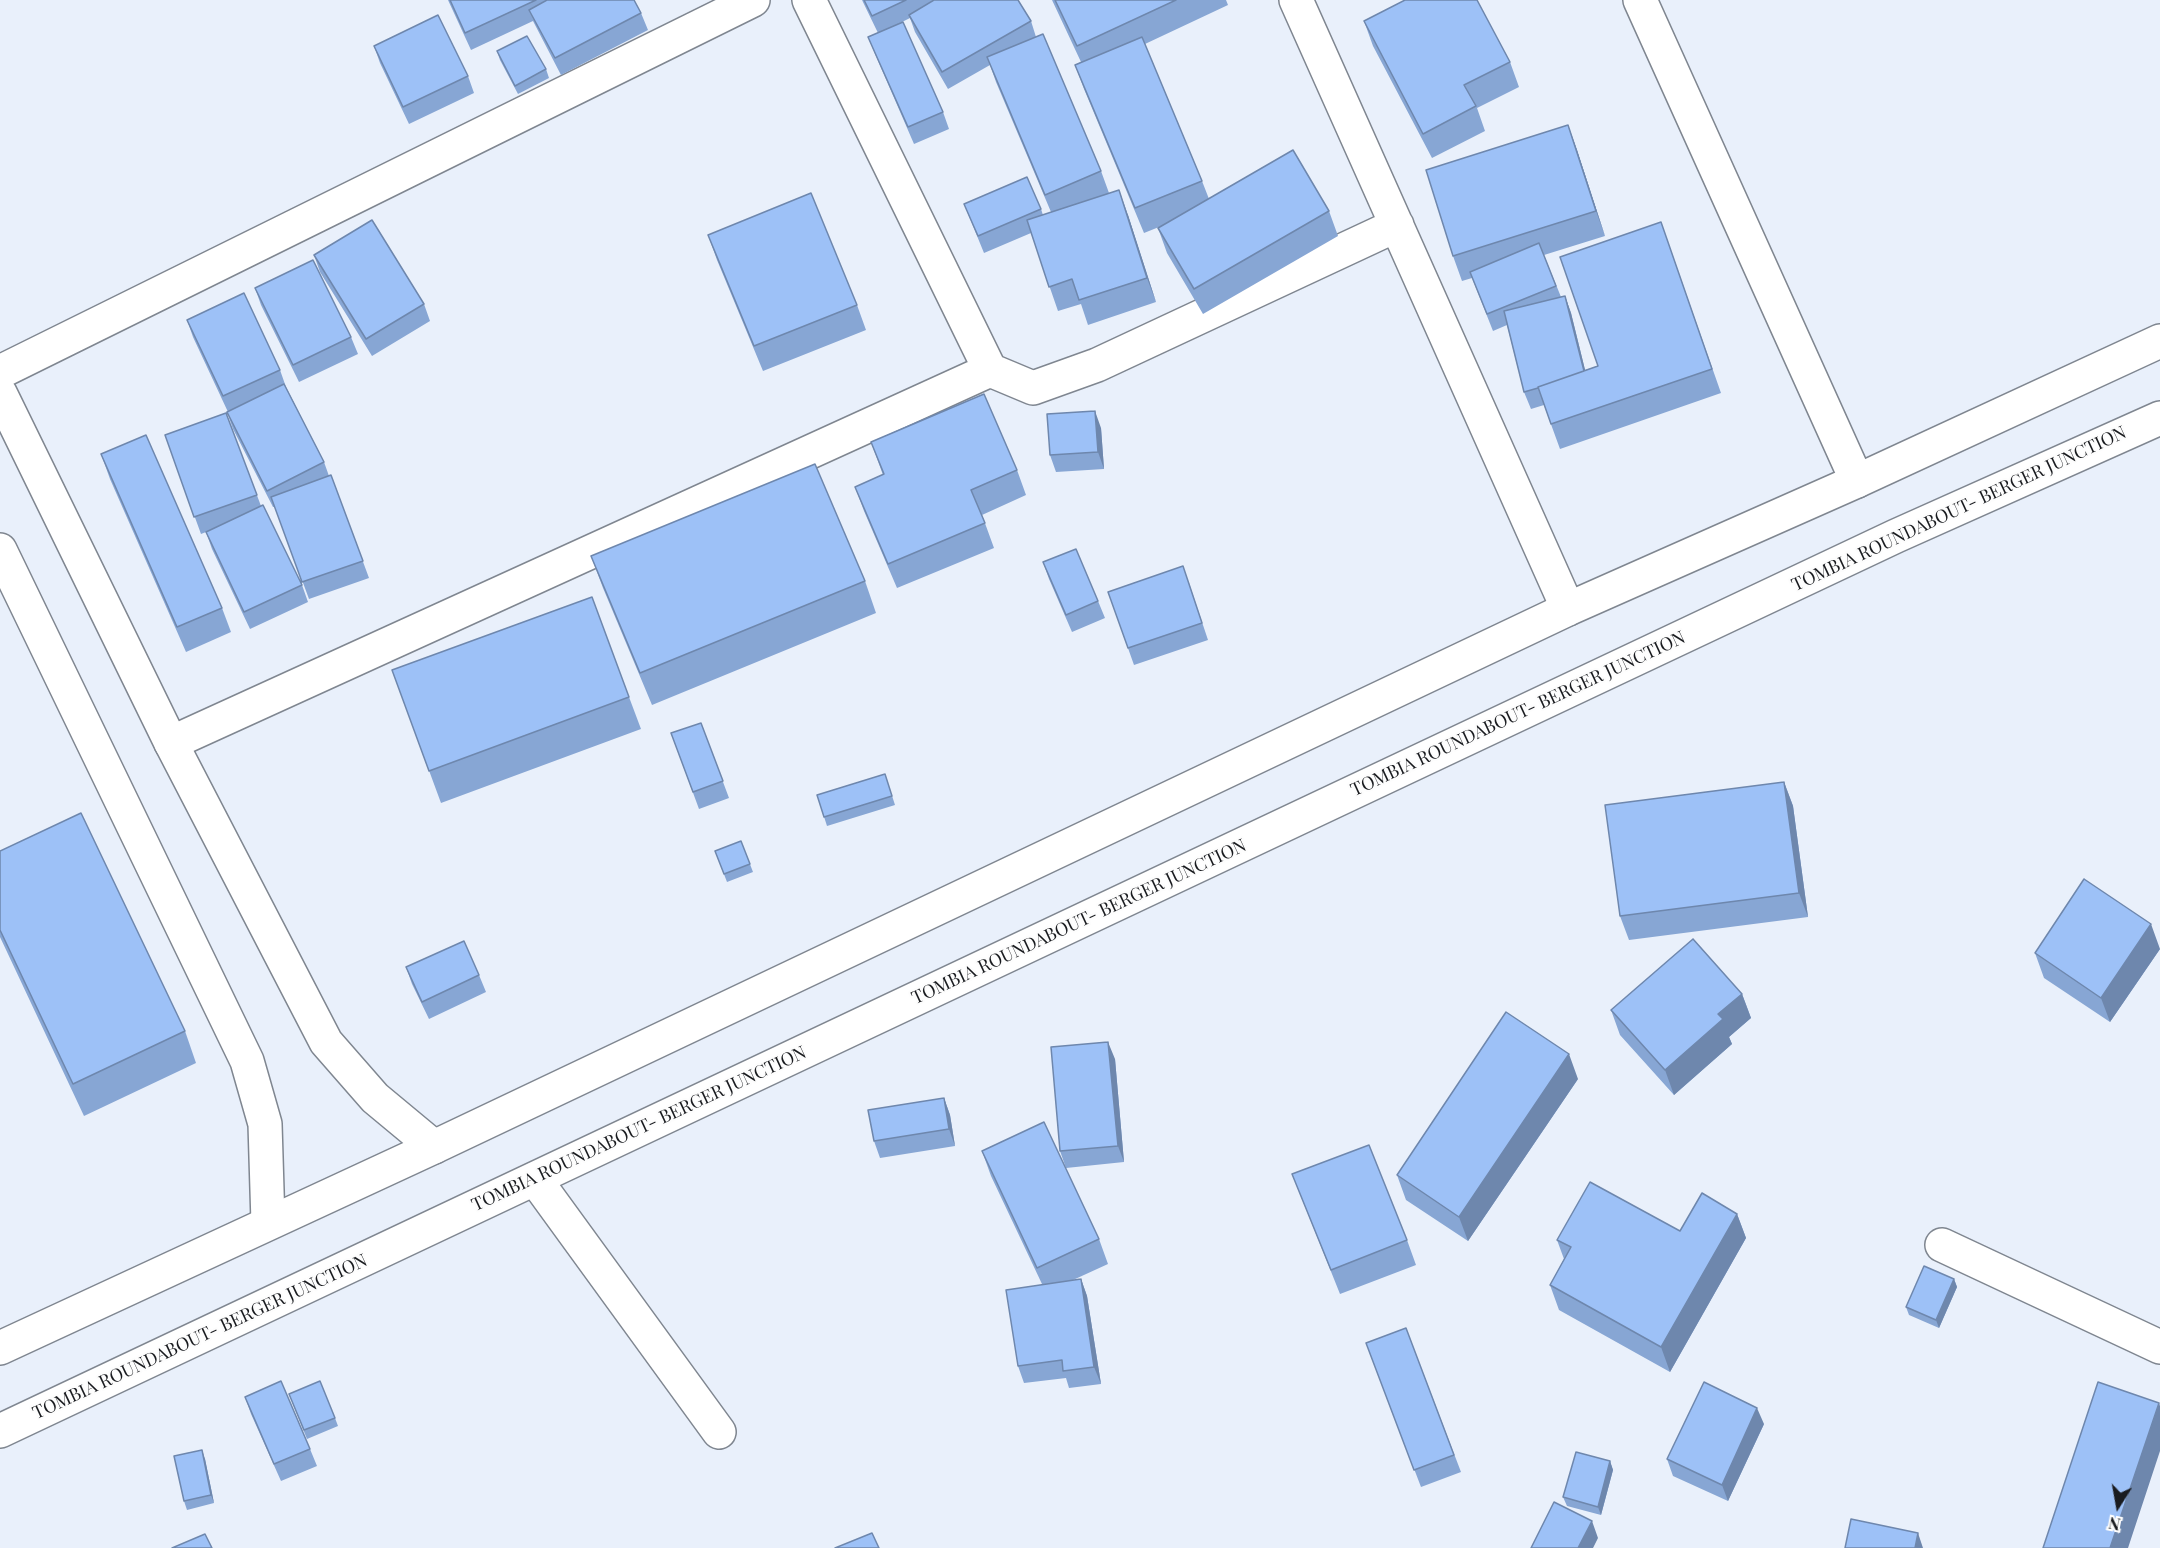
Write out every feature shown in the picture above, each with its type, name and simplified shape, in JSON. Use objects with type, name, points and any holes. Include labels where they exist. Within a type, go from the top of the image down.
[{"type":"street","points":[[0,372],[753,0]]},
{"type":"street","points":[[808,0],[990,370],[1033,388],[1096,365],[1396,225]]},
{"type":"street","points":[[1296,0],[1568,609]]},
{"type":"street","points":[[1640,0],[1857,481]]},
{"type":"street","points":[[0,1348],[434,1147],[1568,609],[1857,481],[2160,341]]},
{"type":"street","points":[[171,743],[990,370]]},
{"type":"street","points":[[0,393],[171,743],[326,1042],[375,1098],[434,1147]]},
{"type":"street","name":"TOMBIA ROUNDABOUT- BERGER JUNCTION","points":[[0,1431],[1875,546],[2160,418]]},
{"type":"street","points":[[0,550],[247,1060],[265,1124],[268,1223]]},
{"type":"street","points":[[535,1179],[719,1432]]},
{"type":"street","points":[[1942,1245],[2160,1347]]},
{"type":"building","points":[[450,0],[536,0],[465,33]]},
{"type":"building","points":[[547,0],[634,0],[641,13],[555,58],[529,10]]},
{"type":"building","points":[[864,0],[906,0],[872,16]]},
{"type":"building","points":[[934,0],[1018,0],[1031,21],[942,72],[909,15]]},
{"type":"building","points":[[1055,0],[1176,0],[1077,46]]},
{"type":"building","points":[[1405,0],[1477,0],[1510,62],[1464,85],[1476,106],[1423,134],[1364,21]]},
{"type":"building","points":[[438,15],[468,76],[403,107],[374,46]]},
{"type":"building","points":[[903,22],[943,112],[908,127],[868,37]]},
{"type":"building","points":[[1043,34],[1101,171],[1045,195],[987,57]]},
{"type":"building","points":[[527,36],[546,69],[515,86],[497,51]]},
{"type":"building","points":[[1142,37],[1202,181],[1135,208],[1075,65]]},
{"type":"building","points":[[1568,125],[1596,211],[1453,256],[1426,170]]},
{"type":"building","points":[[1293,150],[1329,211],[1194,289],[1158,228]]},
{"type":"building","points":[[1027,177],[1041,209],[978,236],[964,204]]},
{"type":"building","points":[[1119,190],[1147,278],[1079,300],[1072,279],[1049,287],[1027,220]]},
{"type":"building","points":[[811,193],[857,305],[754,346],[708,235]]},
{"type":"building","points":[[372,220],[424,304],[366,339],[314,255]]},
{"type":"building","points":[[1661,222],[1712,369],[1551,424],[1538,387],[1598,366],[1560,257]]},
{"type":"building","points":[[1539,243],[1556,286],[1487,314],[1470,272]]},
{"type":"building","points":[[313,260],[351,337],[293,365],[255,288]]},
{"type":"building","points":[[244,293],[280,370],[223,396],[187,320]]},
{"type":"building","points":[[1565,296],[1584,371],[1524,392],[1504,311]]},
{"type":"building","points":[[284,384],[324,462],[267,491],[227,412]]},
{"type":"building","points":[[984,394],[1017,470],[971,490],[985,523],[888,564],[855,487],[884,474],[871,442]]},
{"type":"building","points":[[1095,411],[1098,452],[1050,455],[1047,414]]},
{"type":"building","points":[[226,413],[257,495],[194,517],[165,435]]},
{"type":"building","points":[[146,435],[222,608],[177,627],[101,454]]},
{"type":"building","points":[[815,464],[865,581],[640,673],[591,556]]},
{"type":"building","points":[[331,475],[363,561],[302,582],[271,497]]},
{"type":"building","points":[[263,505],[302,585],[244,612],[206,532]]},
{"type":"building","points":[[1076,549],[1098,601],[1066,615],[1043,562]]},
{"type":"building","points":[[1183,566],[1202,623],[1128,648],[1108,592]]},
{"type":"building","points":[[592,597],[629,697],[429,771],[392,670]]},
{"type":"building","points":[[701,723],[723,781],[693,792],[671,733]]},
{"type":"building","points":[[885,774],[892,796],[824,817],[817,795]]},
{"type":"building","points":[[1784,782],[1799,893],[1620,916],[1605,805]]},
{"type":"building","points":[[81,813],[185,1031],[73,1084],[0,930],[0,851]]},
{"type":"building","points":[[741,841],[750,864],[724,874],[715,851]]},
{"type":"building","points":[[2084,879],[2151,924],[2101,998],[2035,953]]},
{"type":"building","points":[[1693,939],[1742,994],[1718,1014],[1723,1019],[1665,1070],[1611,1010]]},
{"type":"building","points":[[464,941],[479,975],[422,1002],[406,967]]},
{"type":"building","points":[[1506,1012],[1569,1054],[1459,1217],[1397,1175]]},
{"type":"building","points":[[1108,1042],[1118,1146],[1060,1151],[1051,1047]]},
{"type":"building","points":[[944,1098],[949,1129],[874,1141],[868,1110]]},
{"type":"building","points":[[1044,1122],[1099,1239],[1037,1268],[982,1151]]},
{"type":"building","points":[[1369,1145],[1407,1240],[1331,1270],[1292,1174]]},
{"type":"building","points":[[1590,1182],[1680,1231],[1702,1193],[1737,1214],[1661,1347],[1550,1285],[1571,1247],[1557,1240]]},
{"type":"building","points":[[1924,1266],[1954,1279],[1936,1320],[1906,1307]]},
{"type":"building","points":[[1081,1279],[1094,1367],[1063,1371],[1062,1360],[1018,1366],[1006,1290]]},
{"type":"building","points":[[1406,1328],[1454,1455],[1414,1470],[1366,1343]]},
{"type":"building","points":[[281,1381],[310,1449],[274,1464],[245,1397]]},
{"type":"building","points":[[320,1381],[335,1418],[304,1430],[289,1394]]},
{"type":"building","points":[[1704,1382],[1757,1408],[1722,1485],[1667,1459]]},
{"type":"building","points":[[2098,1382],[2159,1403],[2110,1548],[2043,1548]]},
{"type":"building","points":[[202,1450],[211,1495],[184,1501],[174,1456]]},
{"type":"building","points":[[1576,1452],[1610,1461],[1598,1507],[1563,1497]]},
{"type":"building","points":[[1554,1502],[1592,1521],[1578,1548],[1531,1548]]},
{"type":"building","points":[[1851,1519],[1918,1533],[1915,1548],[1845,1548]]},
{"type":"building","points":[[872,1533],[879,1548],[835,1548]]},
{"type":"building","points":[[205,1534],[212,1548],[172,1548]]}]
